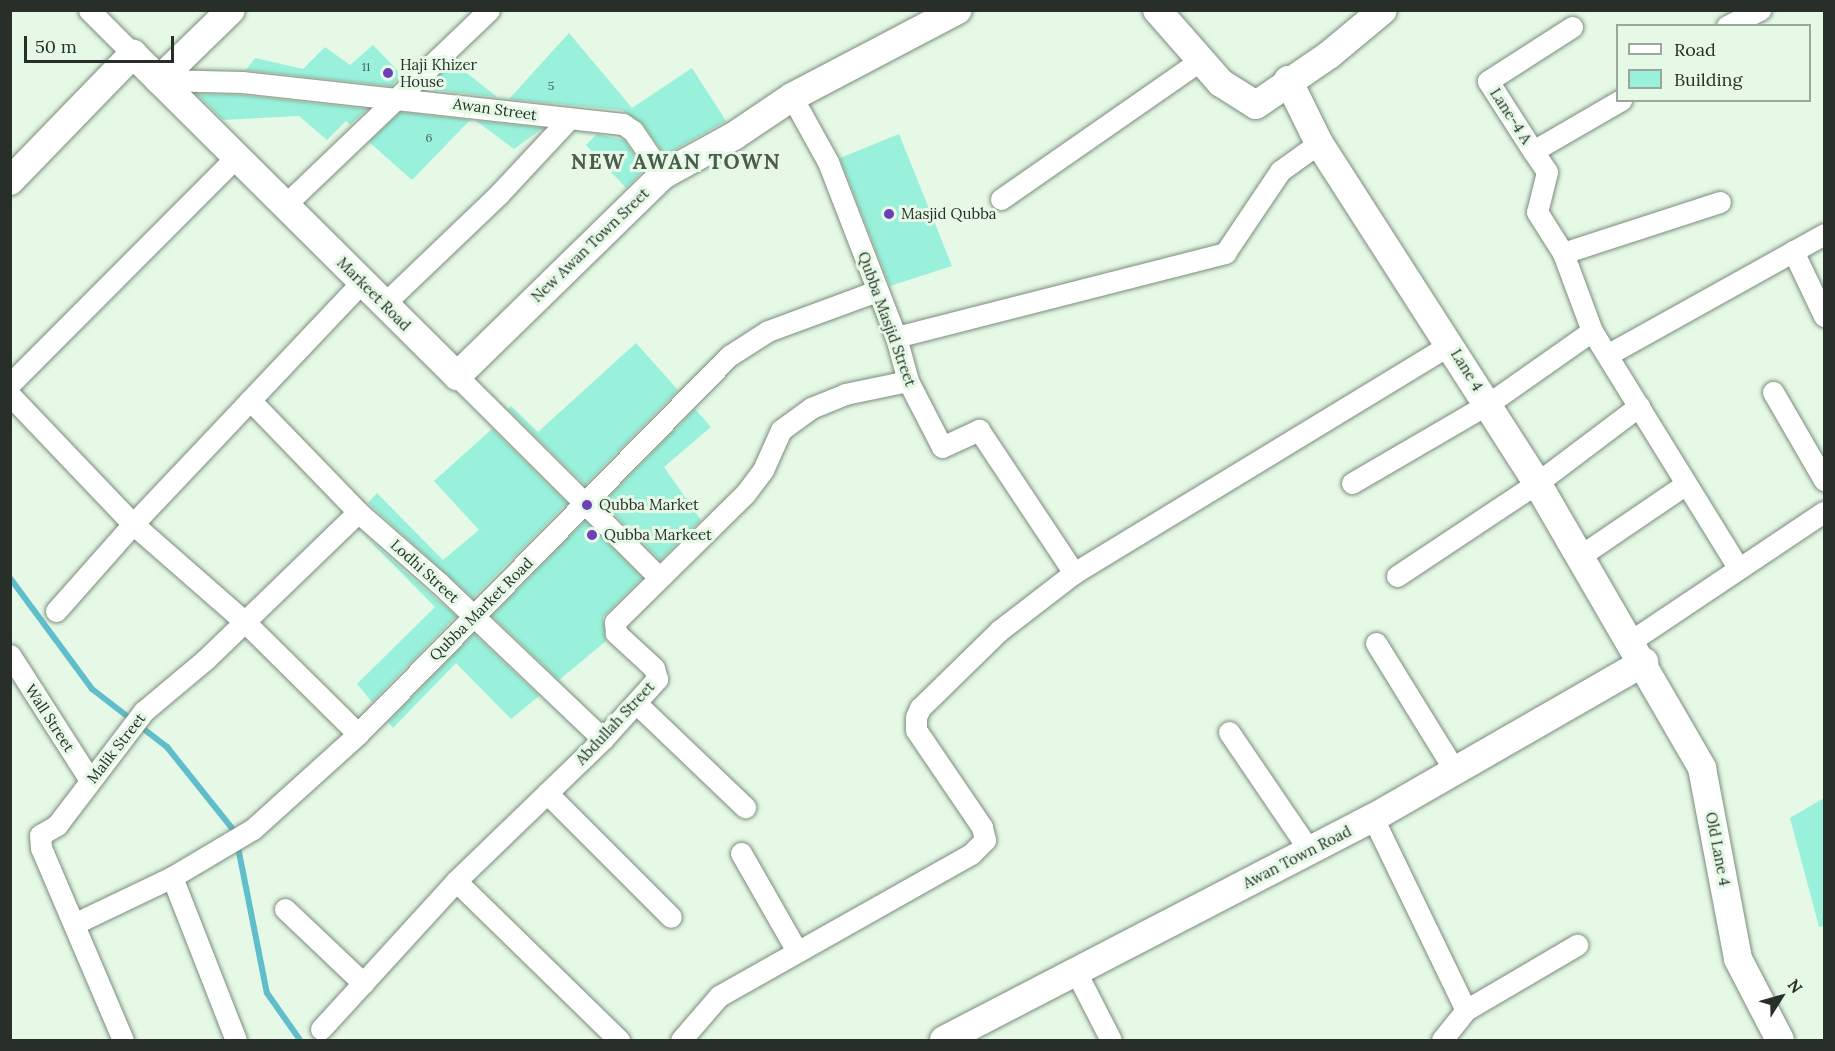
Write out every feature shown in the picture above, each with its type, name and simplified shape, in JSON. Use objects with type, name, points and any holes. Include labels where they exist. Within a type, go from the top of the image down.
[{"type":"street","name":"Markeet Road","points":[[89,10],[659,577]]},
{"type":"street","points":[[159,80],[231,10]]},
{"type":"street","points":[[285,205],[358,132],[399,98],[489,10]]},
{"type":"street","name":"New Awan Town Sreet","points":[[457,376],[663,175],[734,136],[792,97],[958,10]]},
{"type":"street","points":[[1157,10],[1221,83],[1257,105],[1288,80],[1329,55],[1383,10]]},
{"type":"street","points":[[1731,24],[1760,10]]},
{"type":"street","name":"Lane-4 A","points":[[1572,27],[1488,81],[1533,151],[1618,102]]},
{"type":"street","points":[[10,181],[133,54]]},
{"type":"street","points":[[1000,199],[1201,60]]},
{"type":"street","name":"Awan Street","points":[[159,80],[242,82],[399,98],[629,126],[663,175]]},
{"type":"street","name":"Lane 4","points":[[1288,80],[1319,143],[1451,344],[1637,651]]},
{"type":"street","name":"Qubba Masjid Street","points":[[792,97],[828,162],[896,337],[908,381],[942,447],[979,430],[1074,573]]},
{"type":"street","points":[[384,304],[499,194],[568,120]]},
{"type":"street","points":[[896,337],[1225,253],[1280,171],[1319,143]]},
{"type":"street","points":[[1533,151],[1547,172],[1537,212],[1563,253],[1592,332],[1738,567]]},
{"type":"street","points":[[10,384],[236,157]]},
{"type":"street","points":[[1563,253],[1720,202]]},
{"type":"street","points":[[1607,355],[1824,234]]},
{"type":"street","points":[[1793,251],[1824,316]]},
{"type":"street","points":[[56,611],[133,524],[362,282]]},
{"type":"street","name":"Qubba Market Road","points":[[76,923],[172,877],[220,851],[253,829],[358,734],[473,615],[587,505],[729,356],[768,330],[878,291]]},
{"type":"street","points":[[1352,483],[1488,404],[1592,332]]},
{"type":"street","points":[[681,1041],[719,996],[971,854],[985,840],[982,827],[916,730],[916,717],[920,708],[1000,630],[1074,573],[1451,344]]},
{"type":"street","name":"Abdullah Street","points":[[321,1029],[456,881],[603,739],[636,703],[658,673],[613,627],[659,577],[746,494],[764,470],[781,430],[811,408],[845,394],[908,381]]},
{"type":"street","points":[[1773,392],[1824,480]]},
{"type":"street","points":[[10,395],[133,524],[245,622],[358,734]]},
{"type":"street","name":"Lodhi Street","points":[[250,400],[357,512],[473,615],[603,739]]},
{"type":"street","points":[[1397,576],[1537,483],[1639,406]]},
{"type":"street","points":[[1580,555],[1686,484]]},
{"type":"street","name":"Malik Street","points":[[123,1041],[76,923],[41,848],[40,836],[57,825],[144,711],[245,622],[357,512]]},
{"type":"street","points":[[1637,651],[1738,567],[1824,512]]},
{"type":"street","points":[[1376,643],[1455,771]]},
{"type":"street","name":"Awan Town Road","points":[[944,1041],[1373,818],[1455,771],[1637,651]]},
{"type":"street","name":"Old Lane 4","points":[[1637,651],[1702,768],[1738,959],[1780,1041]]},
{"type":"street","name":"Wall Street","points":[[10,656],[90,780]]},
{"type":"street","points":[[636,703],[744,807]]},
{"type":"street","points":[[1229,732],[1310,851]]},
{"type":"street","points":[[547,793],[671,917]]},
{"type":"street","points":[[1373,818],[1466,1010]]},
{"type":"street","points":[[741,853],[797,951]]},
{"type":"street","points":[[172,877],[236,1041]]},
{"type":"street","points":[[456,881],[619,1041]]},
{"type":"street","points":[[285,909],[363,982]]},
{"type":"street","points":[[1442,1041],[1466,1010],[1577,945]]},
{"type":"street","points":[[1076,972],[1111,1041]]},
{"type":"building","points":[[569,33],[632,108],[692,68],[726,121],[665,155],[643,124],[622,110],[509,99]]},
{"type":"building","points":[[373,45],[402,75],[391,86],[246,70],[255,58],[303,69],[325,47],[350,65]]},
{"type":"building","points":[[453,62],[497,97],[424,89]]},
{"type":"building","points":[[197,94],[241,95],[367,109],[350,125],[346,121],[327,140],[299,116],[223,120]]},
{"type":"building","points":[[400,112],[470,120],[412,180],[369,142]]},
{"type":"building","points":[[476,121],[543,128],[514,149]]},
{"type":"building","points":[[597,134],[624,140],[644,170],[626,188],[586,145]]},
{"type":"building","name":"Masjid Qubba","points":[[899,134],[952,266],[890,286],[840,158]]},
{"type":"building","points":[[636,343],[678,390],[585,485],[508,409],[511,406],[538,432]]},
{"type":"building","points":[[695,409],[711,427],[664,467],[701,520],[660,560],[603,503]]},
{"type":"building","points":[[492,429],[567,503],[473,598],[368,503],[377,493],[443,560],[479,530],[434,481]]},
{"type":"building","points":[[585,521],[642,578],[603,617],[606,641],[559,680],[492,616]]},
{"type":"building","points":[[363,534],[456,616],[372,702],[357,684],[435,607]]},
{"type":"building","points":[[474,634],[539,696],[511,719],[456,663],[393,728],[388,722]]},
{"type":"building","points":[[1824,798],[1824,926],[1819,927],[1790,818]]},
{"type":"waterway","points":[[10,578],[92,689],[167,747],[235,832],[267,993],[300,1040]]},
{"type":"place","name":"Haji Khizer House","points":[[388,73]]},
{"type":"place","name":"Masjid Qubba","points":[[889,214]]},
{"type":"place","name":"Qubba Market","points":[[587,505]]},
{"type":"place","name":"Qubba Markeet","points":[[592,535]]},
{"type":"district","name":"NEW AWAN TOWN","points":[[676,162]]}]
